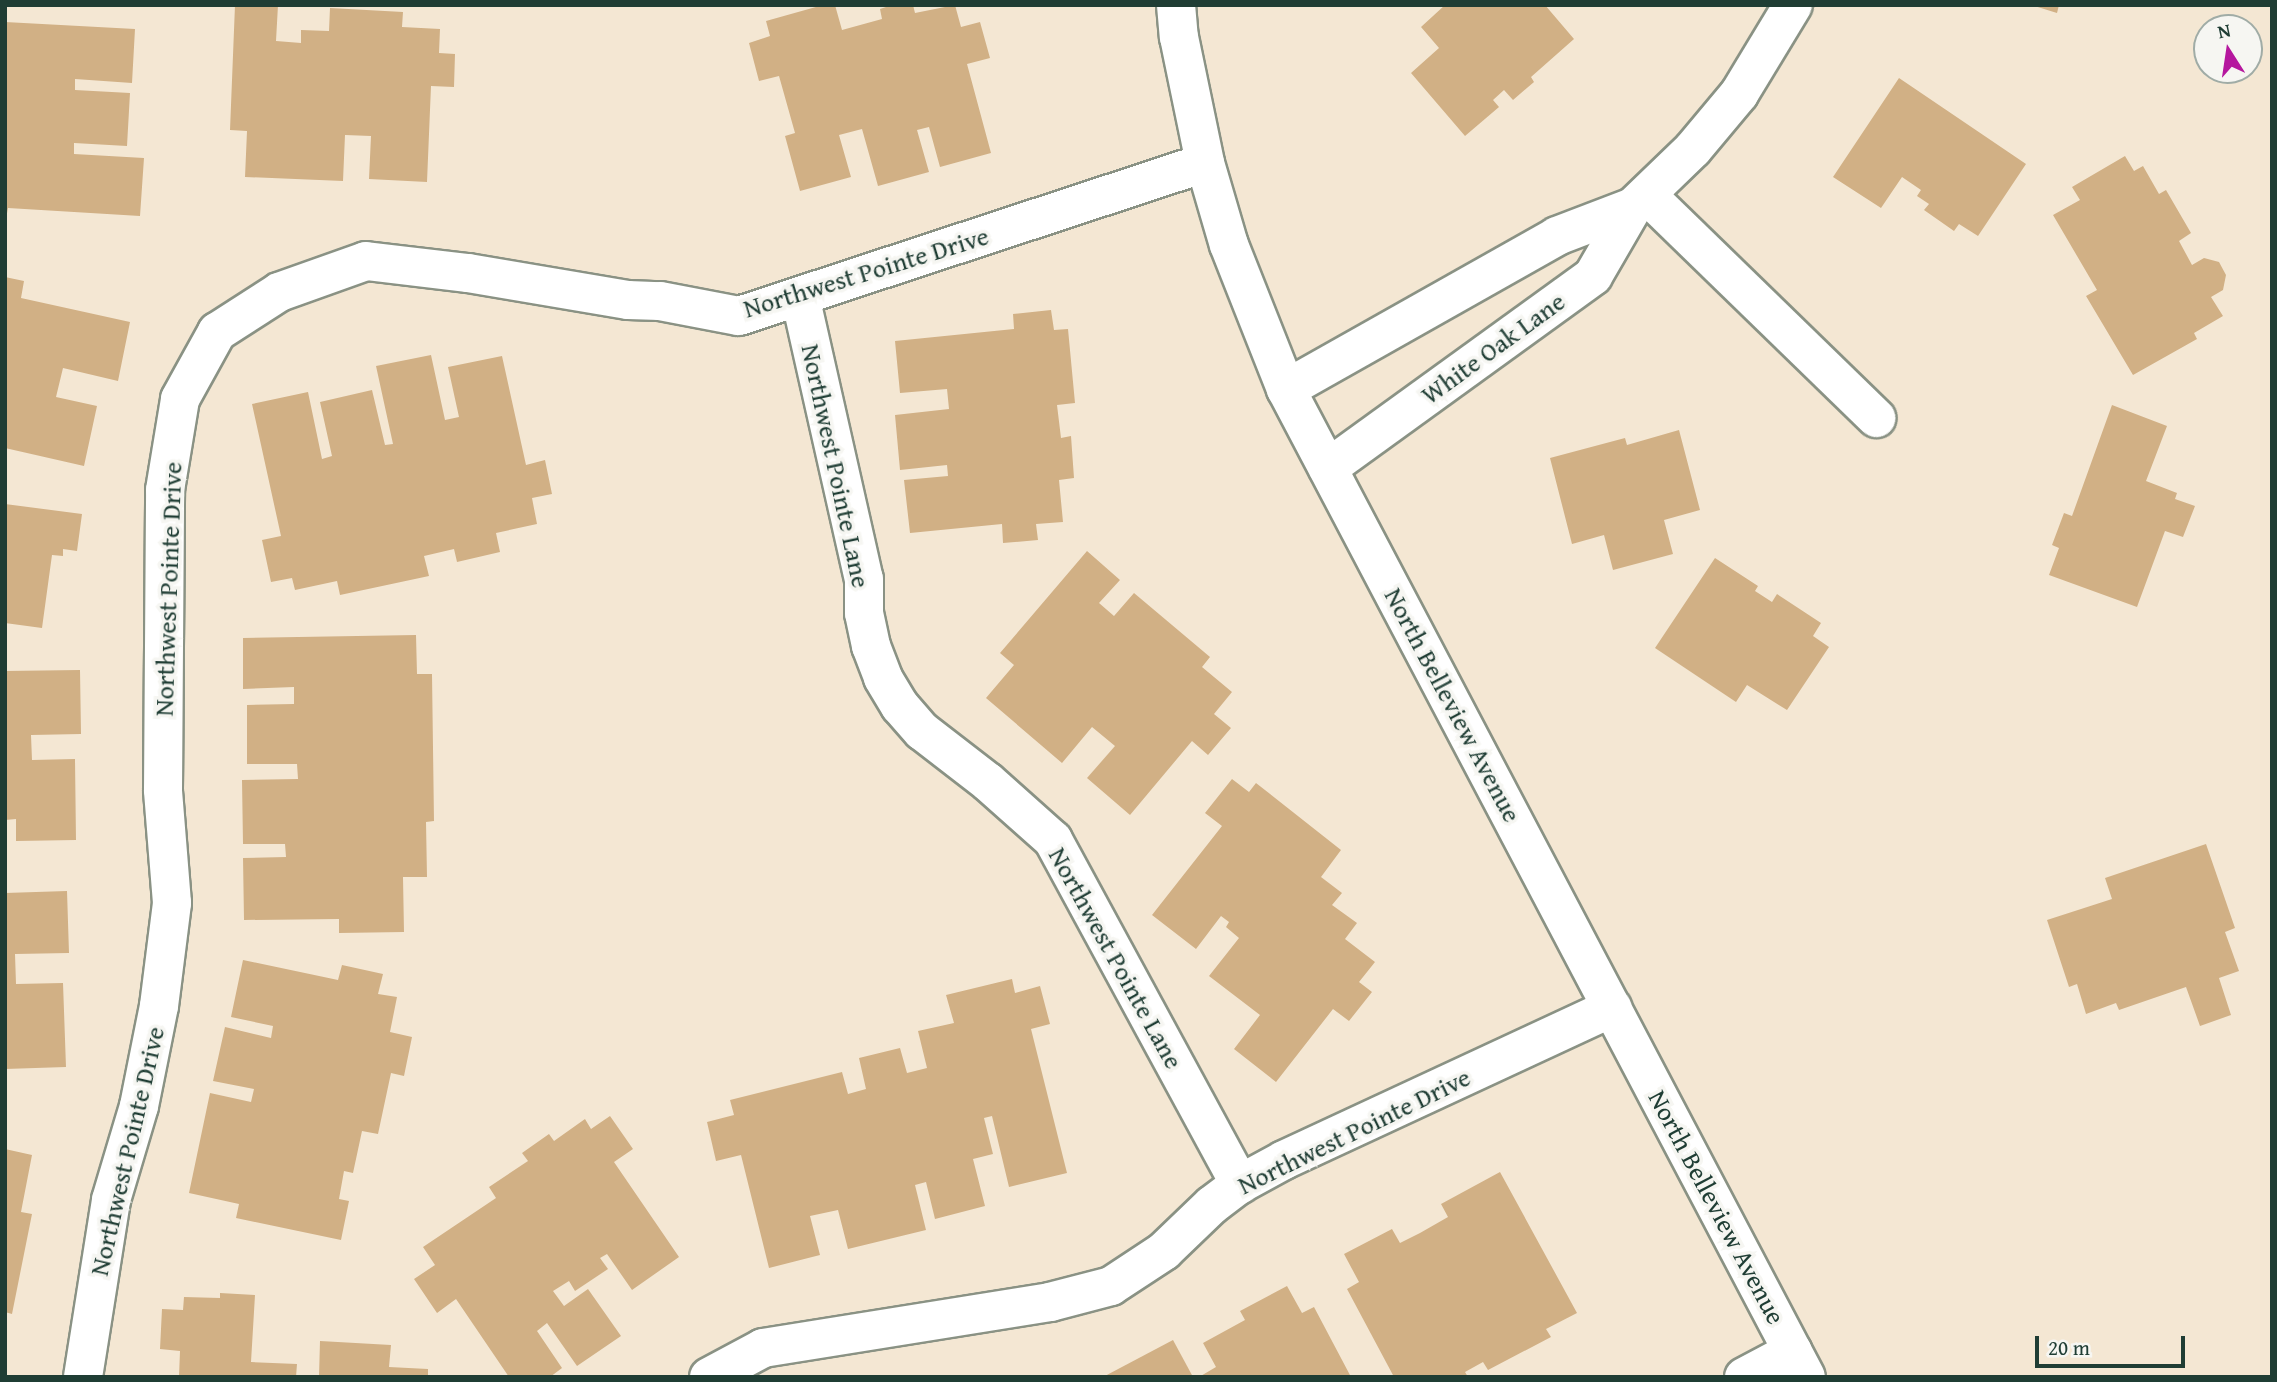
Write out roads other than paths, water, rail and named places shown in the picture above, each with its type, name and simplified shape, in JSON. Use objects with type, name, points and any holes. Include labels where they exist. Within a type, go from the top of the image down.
[{"type":"street","name":"North Belleview Avenue","points":[[1176,5],[1179,37],[1205,163],[1228,245],[1286,389],[1800,1364]]},
{"type":"street","name":"White Oak Lane","points":[[1328,468],[1593,276],[1640,201],[1693,149],[1739,94],[1793,5]]},
{"type":"street","name":"Northwest Pointe Drive","points":[[83,1377],[111,1200],[139,1106],[159,1006],[172,903],[163,790],[165,490],[180,399],[217,332],[279,292],[366,261],[468,273],[628,300],[660,301],[739,316],[1205,163]]},
{"type":"street","name":"White Oak Lane","points":[[1286,389],[1557,236],[1640,201]]},
{"type":"street","points":[[1640,201],[1876,418]]},
{"type":"street","name":"Northwest Pointe Lane","points":[[800,296],[864,579],[864,613],[871,646],[883,678],[900,706],[922,731],[988,782],[1053,840],[1240,1184]]},
{"type":"street","name":"Northwest Pointe Drive","points":[[709,1377],[763,1348],[1050,1302],[1111,1286],[1164,1251],[1212,1205],[1240,1184],[1284,1160],[1612,1008]]},
{"type":"street","points":[[1744,1377],[1800,1364]]}]
